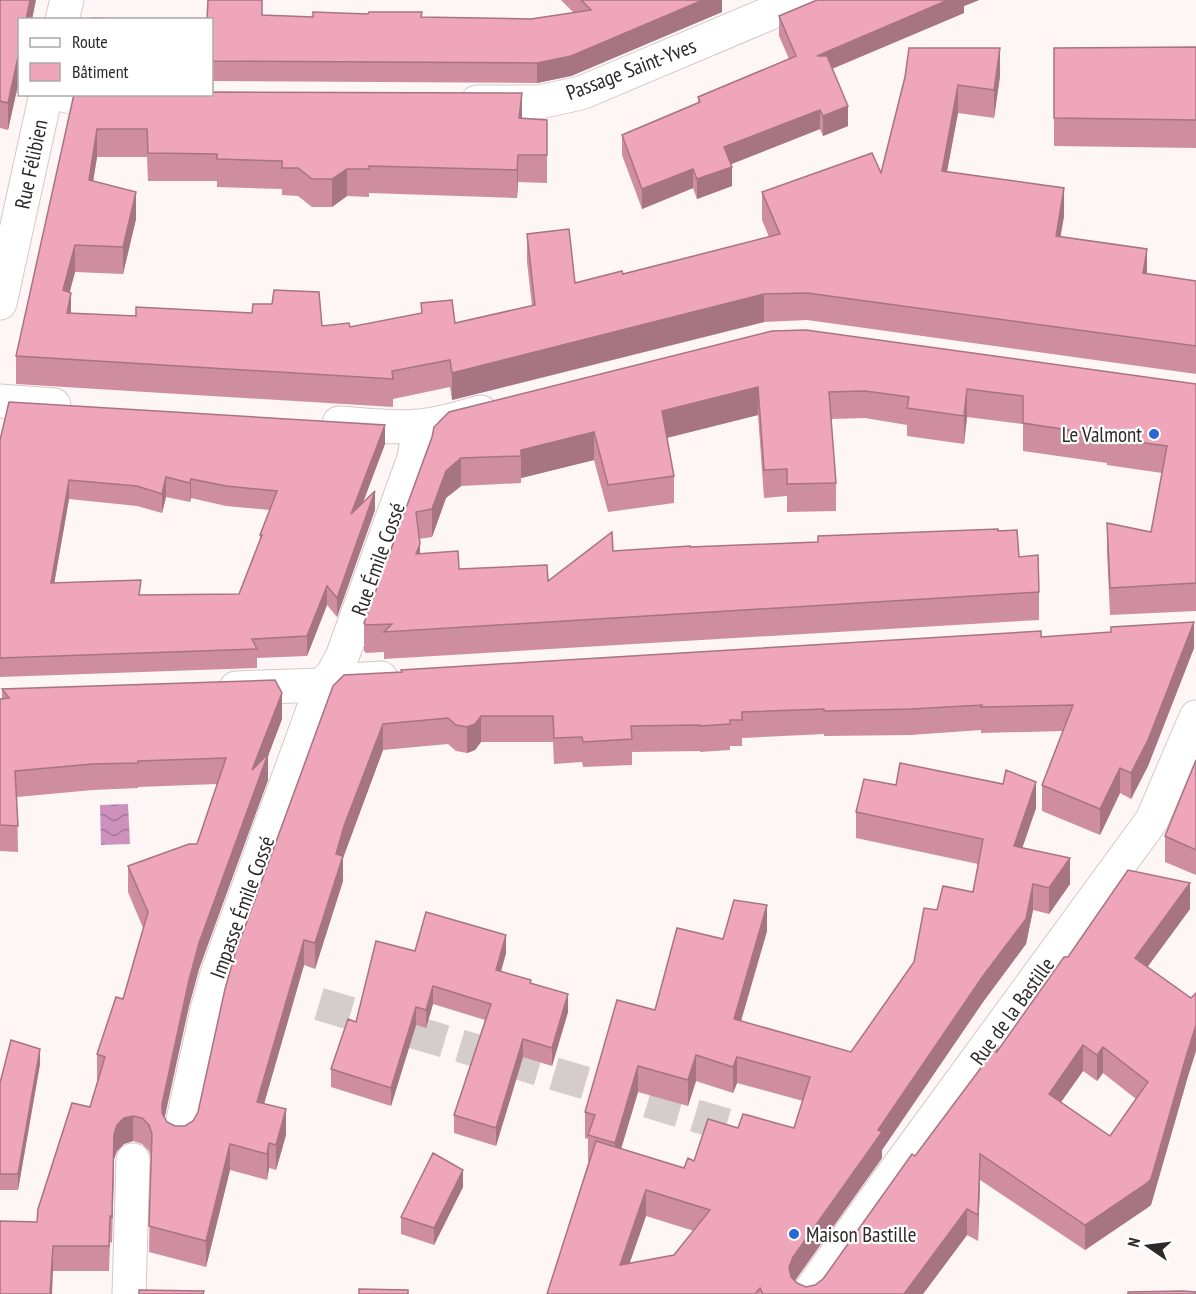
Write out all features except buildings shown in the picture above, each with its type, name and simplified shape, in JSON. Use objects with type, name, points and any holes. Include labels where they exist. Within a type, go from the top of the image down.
[{"type":"street","points":[[62,18],[67,0]]},
{"type":"street","name":"Passage Saint-Yves","points":[[444,102],[539,102],[581,93],[801,0]]},
{"type":"street","name":"Rue Félibien","points":[[0,303],[46,96]]},
{"type":"street","points":[[67,96],[86,100],[146,100]]},
{"type":"street","points":[[0,401],[80,407]]},
{"type":"street","points":[[313,421],[415,426],[434,424],[503,407]]},
{"type":"street","name":"Rue Émile Cossé","points":[[322,685],[332,675],[342,657],[414,458],[417,440],[415,426]]},
{"type":"street","points":[[204,689],[322,685],[351,680],[410,676]]},
{"type":"street","name":"Impasse Émile Cossé","points":[[180,1134],[217,974],[322,685]]},
{"type":"street","name":"Rue de la Bastille","points":[[808,1294],[1152,820],[1196,717]]},
{"type":"street","points":[[129,1294],[133,1160]]},
{"type":"water","points":[[128,804],[130,844],[101,845],[100,805]]},
{"type":"tunnel","points":[[319,1004],[781,1141]]},
{"type":"place","name":"Le Valmont","points":[[1154,434]]},
{"type":"place","name":"Maison Bastille","points":[[794,1234]]}]
